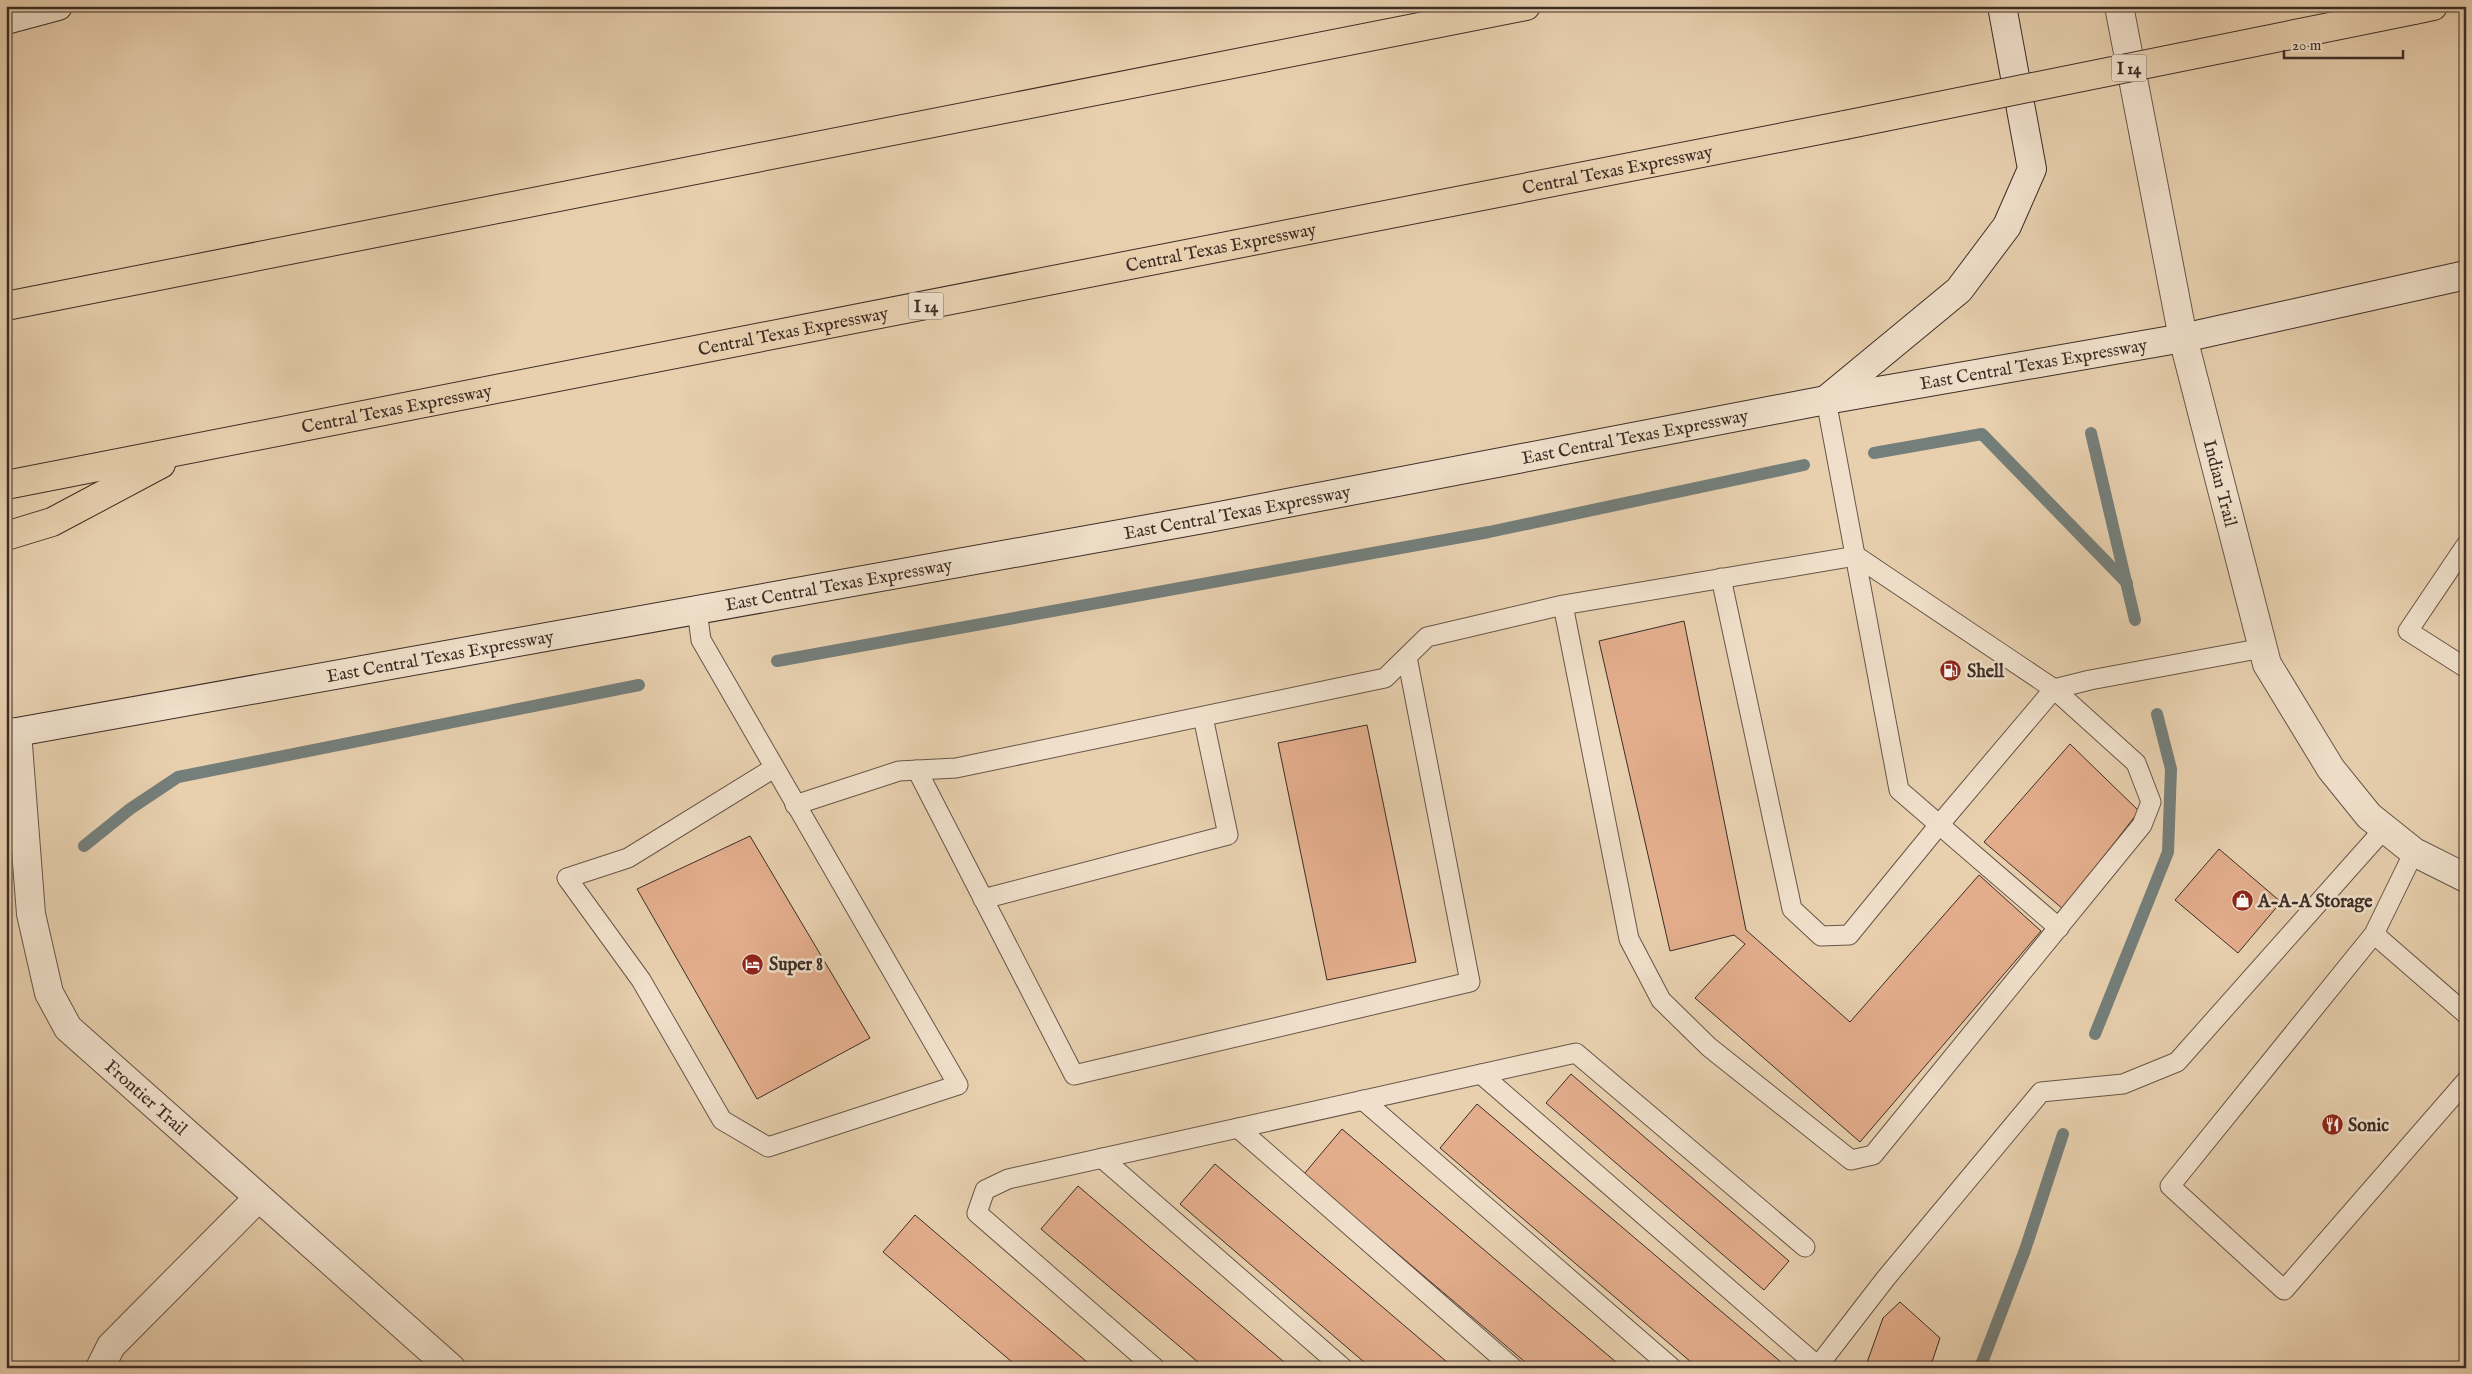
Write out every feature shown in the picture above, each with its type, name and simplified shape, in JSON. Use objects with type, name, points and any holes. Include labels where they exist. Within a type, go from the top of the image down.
[{"type":"highway","points":[[6,306],[1526,6]]},
{"type":"highway","name":"Central Texas Expressway","points":[[6,485],[1845,125],[2424,8]]},
{"type":"highway","points":[[6,301],[35,300]]},
{"type":"highway","points":[[6,536],[52,522],[185,451]]},
{"type":"main road","points":[[6,20],[58,6]]},
{"type":"main road","points":[[1826,400],[1959,290],[2007,226],[2032,169],[2002,6]]},
{"type":"main road","name":"Indian Trail","points":[[2120,6],[2183,338],[2267,664],[2331,769],[2369,816],[2414,852],[2466,878]]},
{"type":"main road","name":"East Central Texas Expressway","points":[[12,733],[1209,518],[1826,400],[2183,338],[2466,275]]},
{"type":"main road","name":"Frontier Trail","points":[[12,733],[31,914],[49,993],[68,1028],[451,1368]]},
{"type":"main road","points":[[100,1368],[111,1346],[258,1198]]},
{"type":"lane","points":[[1826,400],[1899,790],[2059,928]]},
{"type":"lane","points":[[2466,545],[2408,631],[2466,668]]},
{"type":"lane","points":[[795,805],[899,771],[956,768],[1385,678],[1427,637],[1563,604],[1856,556],[2054,689],[2136,763],[2150,802],[2142,825],[1873,1155],[1851,1160],[1710,1047],[1661,1000],[1629,939],[1563,604]]},
{"type":"lane","points":[[1722,578],[1792,909],[1820,936],[1850,935],[1939,825],[2054,689],[2090,680],[2263,648]]},
{"type":"lane","points":[[697,610],[701,640],[958,1085],[768,1147],[722,1120],[641,980],[566,878],[628,858],[774,768]]},
{"type":"lane","points":[[917,770],[1074,1075],[1470,982],[1407,657]]},
{"type":"lane","points":[[983,899],[1228,835],[1203,717]]},
{"type":"lane","points":[[1482,1074],[1819,1367],[1886,1278],[2041,1092],[2124,1084],[2177,1062],[2384,828]]},
{"type":"lane","points":[[2414,852],[2374,934],[2170,1186],[2284,1290],[2466,1081]]},
{"type":"lane","points":[[2374,934],[2466,1014]]},
{"type":"lane","points":[[1155,1368],[977,1213],[985,1190],[1008,1179],[1576,1053],[1805,1247]]},
{"type":"lane","points":[[1363,1100],[1672,1368]]},
{"type":"lane","points":[[1238,1128],[1513,1368]]},
{"type":"lane","points":[[1102,1158],[1343,1368]]},
{"type":"building","points":[[1684,621],[1746,930],[1850,1022],[1979,875],[2041,931],[1860,1142],[1695,998],[1745,944],[1734,935],[1670,951],[1599,641]]},
{"type":"building","points":[[1367,725],[1416,962],[1327,980],[1278,743]]},
{"type":"building","points":[[2070,744],[2139,811],[2063,909],[1984,842]]},
{"type":"building","name":"Super 8","points":[[750,836],[870,1038],[757,1099],[637,889]]},
{"type":"building","points":[[2219,849],[2281,902],[2238,953],[2175,900]]},
{"type":"building","points":[[1571,1074],[1789,1261],[1764,1290],[1546,1103]]},
{"type":"building","points":[[1477,1104],[1788,1368],[1698,1368],[1440,1148]]},
{"type":"building","points":[[1342,1129],[1623,1368],[1532,1368],[1304,1174]]},
{"type":"building","points":[[1215,1164],[1454,1368],[1371,1368],[1180,1204]]},
{"type":"building","points":[[1078,1186],[1291,1368],[1205,1368],[1041,1229]]},
{"type":"building","points":[[915,1215],[1094,1368],[1019,1368],[883,1252]]},
{"type":"building","points":[[1900,1302],[1940,1338],[1930,1368],[1865,1368],[1883,1318]]},
{"type":"waterway","points":[[2091,433],[2135,620]]},
{"type":"waterway","points":[[1874,453],[1982,434],[2127,583]]},
{"type":"waterway","points":[[777,661],[1489,532],[1804,465]]},
{"type":"waterway","points":[[84,846],[130,809],[178,777],[639,685]]},
{"type":"waterway","points":[[2095,1034],[2168,852],[2171,769],[2157,714]]},
{"type":"waterway","points":[[1980,1368],[2025,1250],[2063,1134]]},
{"type":"place","name":"Shell","points":[[1951,671]]},
{"type":"place","name":"A-A-A Storage","points":[[2242,901]]},
{"type":"place","name":"Super 8","points":[[753,964]]},
{"type":"place","name":"Sonic","points":[[2332,1125]]}]
